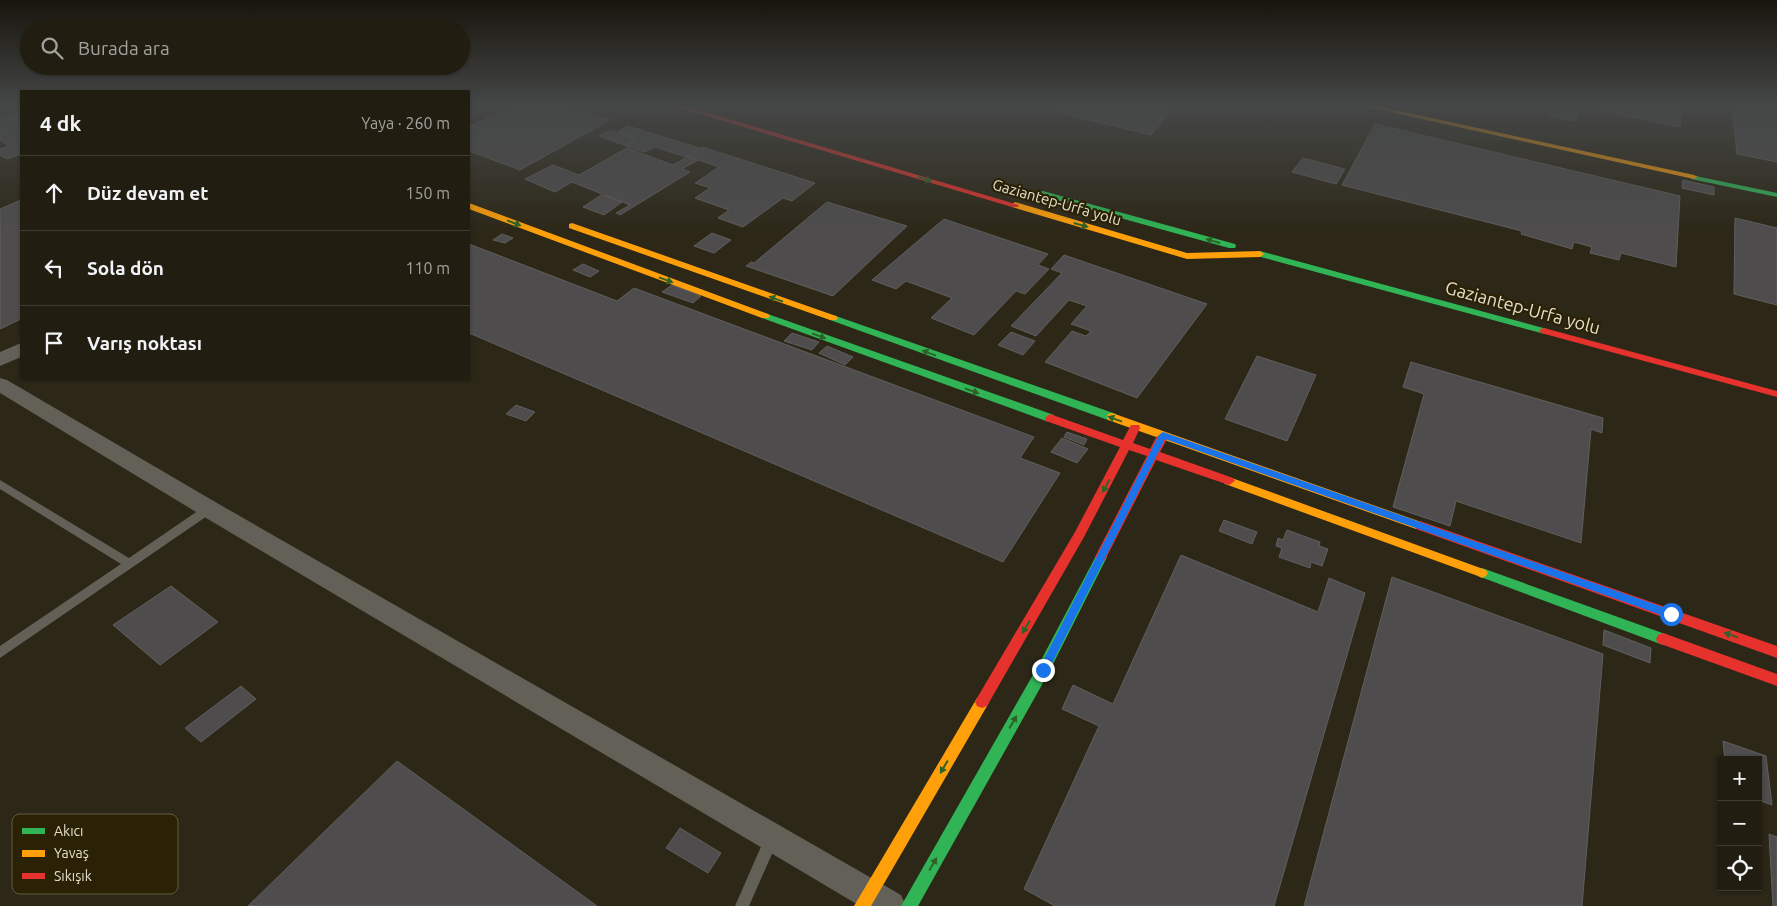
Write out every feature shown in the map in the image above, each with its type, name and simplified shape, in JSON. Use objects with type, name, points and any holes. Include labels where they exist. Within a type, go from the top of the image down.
[{"type":"main road","name":"Gaziantep-Urfa yolu","points":[[821,148],[1187,256],[1260,254]]},
{"type":"main road","points":[[1562,148],[1777,195]]},
{"type":"main road","points":[[1603,148],[1777,186]]},
{"type":"main road","name":"Gaziantep-Urfa yolu","points":[[1032,191],[1777,394]]},
{"type":"main road","points":[[470,206],[612,261],[1154,454],[1777,680]]},
{"type":"main road","points":[[562,222],[1777,652]]},
{"type":"main road","points":[[874,902],[1080,534],[1128,445],[1136,426]]},
{"type":"main road","points":[[909,906],[1043,670],[1163,435]]},
{"type":"street","points":[[0,360],[20,350]]},
{"type":"street","points":[[0,384],[209,509],[772,837],[874,902]]},
{"type":"lane","points":[[0,484],[128,564]]},
{"type":"lane","points":[[0,652],[209,509]]},
{"type":"lane","points":[[742,906],[772,837]]},
{"type":"building","points":[[20,148],[20,154],[7,159],[0,155],[0,149]]},
{"type":"building","points":[[470,148],[559,148],[520,170],[470,151]]},
{"type":"building","points":[[627,148],[673,165],[687,157],[698,160],[682,169],[690,172],[620,215],[616,213],[630,205],[572,182],[555,192],[525,179],[553,165],[579,175]]},
{"type":"building","points":[[633,148],[652,148],[645,152]]},
{"type":"building","points":[[659,148],[699,148],[686,157]]},
{"type":"building","points":[[700,148],[706,148],[815,183],[792,201],[783,198],[743,227],[718,218],[729,210],[695,198],[710,188],[695,183],[719,167],[687,156]]},
{"type":"building","points":[[1362,148],[1478,148],[1680,196],[1676,267],[1621,253],[1619,260],[1590,253],[1592,247],[1574,242],[1572,249],[1521,234],[1522,231],[1342,185]]},
{"type":"building","points":[[1736,148],[1777,148],[1777,162],[1737,154]]},
{"type":"building","points":[[1303,158],[1345,169],[1336,184],[1292,172]]},
{"type":"building","points":[[1683,180],[1714,187],[1714,195],[1682,188]]},
{"type":"building","points":[[601,195],[622,202],[604,215],[583,207]]},
{"type":"building","points":[[20,200],[20,319],[0,329],[0,209]]},
{"type":"building","points":[[827,202],[907,226],[833,296],[746,266],[751,262],[754,263]]},
{"type":"building","points":[[1735,218],[1777,228],[1777,305],[1734,294]]},
{"type":"building","points":[[944,219],[1048,254],[1038,265],[1049,269],[1025,294],[1016,291],[974,335],[931,318],[952,298],[906,281],[896,289],[872,280]]},
{"type":"building","points":[[712,233],[731,240],[714,253],[694,246]]},
{"type":"building","points":[[502,234],[513,238],[505,243],[493,240]]},
{"type":"building","points":[[470,244],[617,301],[634,288],[1034,437],[1020,458],[1060,473],[1003,562],[470,333]]},
{"type":"building","points":[[1064,255],[1207,304],[1137,398],[1045,362],[1072,331],[1086,336],[1091,331],[1071,324],[1087,306],[1069,300],[1036,336],[1011,326],[1062,273],[1051,269]]},
{"type":"building","points":[[583,264],[599,271],[590,277],[573,270]]},
{"type":"building","points":[[672,285],[701,296],[693,303],[662,292]]},
{"type":"building","points":[[1011,332],[1035,341],[1023,355],[998,345]]},
{"type":"building","points":[[792,333],[819,342],[812,350],[784,341]]},
{"type":"building","points":[[827,346],[853,357],[845,365],[819,353]]},
{"type":"building","points":[[1257,356],[1316,375],[1287,441],[1225,419]]},
{"type":"building","points":[[1411,362],[1603,418],[1602,433],[1591,429],[1581,543],[1456,501],[1450,526],[1393,507],[1424,394],[1403,387]]},
{"type":"building","points":[[516,405],[535,412],[526,421],[506,414]]},
{"type":"building","points":[[1067,432],[1087,439],[1084,445],[1064,437]]},
{"type":"building","points":[[1062,438],[1088,449],[1077,463],[1051,452]]},
{"type":"building","points":[[1224,520],[1257,532],[1252,544],[1219,531]]},
{"type":"building","points":[[1287,530],[1320,542],[1319,546],[1328,549],[1322,566],[1311,562],[1310,568],[1279,557],[1282,548],[1276,546],[1278,538],[1283,540]]},
{"type":"building","points":[[1181,555],[1318,612],[1329,578],[1365,593],[1274,906],[1055,906],[1024,889],[1099,726],[1062,709],[1073,685],[1113,704]]},
{"type":"building","points":[[1392,577],[1603,654],[1582,906],[1304,906]]},
{"type":"building","points":[[171,586],[218,622],[160,665],[113,625]]},
{"type":"building","points":[[1604,630],[1651,648],[1650,663],[1603,645]]},
{"type":"building","points":[[241,686],[256,699],[201,742],[185,728]]},
{"type":"building","points":[[1723,741],[1766,756],[1772,805],[1762,801],[1762,756],[1725,756]]},
{"type":"building","points":[[397,761],[597,906],[248,906]]},
{"type":"building","points":[[680,828],[721,853],[708,873],[666,848]]},
{"type":"building","points":[[1769,834],[1777,837],[1777,906],[1773,906]]},
{"type":"traffic: fast","points":[[1694,177],[1777,195]]},
{"type":"traffic: fast","points":[[1040,193],[1232,246]]},
{"type":"traffic: fast","points":[[1260,254],[1544,331]]},
{"type":"traffic: fast","points":[[765,316],[1050,418]]},
{"type":"traffic: fast","points":[[833,318],[1112,417]]},
{"type":"traffic: fast","points":[[909,906],[1043,670],[1101,557]]},
{"type":"traffic: fast","points":[[1482,573],[1663,639]]},
{"type":"traffic: slow","points":[[1562,148],[1694,177]]},
{"type":"traffic: slow","points":[[1015,205],[1187,256],[1260,254]]},
{"type":"traffic: slow","points":[[470,206],[765,316]]},
{"type":"traffic: slow","points":[[572,226],[833,318]]},
{"type":"traffic: slow","points":[[1112,417],[1420,526]]},
{"type":"traffic: slow","points":[[1229,481],[1482,573]]},
{"type":"traffic: slow","points":[[862,906],[982,702]]},
{"type":"traffic: jam","points":[[821,148],[1015,205]]},
{"type":"traffic: jam","points":[[1544,331],[1777,394]]},
{"type":"traffic: jam","points":[[1050,418],[1229,481]]},
{"type":"traffic: jam","points":[[982,702],[1080,534],[1135,428]]},
{"type":"traffic: jam","points":[[1101,557],[1161,439]]},
{"type":"traffic: jam","points":[[1420,526],[1777,652]]},
{"type":"traffic: jam","points":[[1663,639],[1777,680]]},
{"type":"route","points":[[1043,670],[1163,435],[1671,614]]}]
